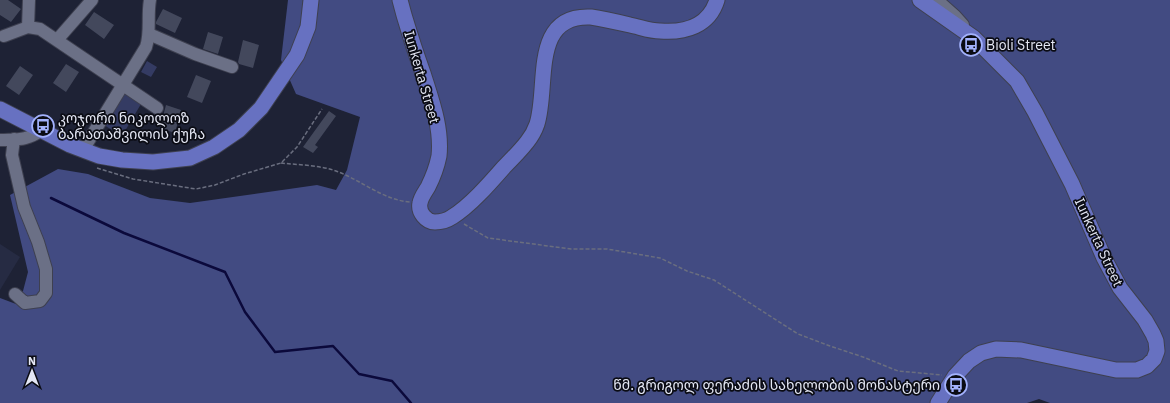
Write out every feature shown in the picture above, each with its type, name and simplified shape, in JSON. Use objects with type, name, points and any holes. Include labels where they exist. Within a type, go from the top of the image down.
[{"type":"main road","points":[[0,109],[83,150],[99,156],[122,160],[153,162],[190,158],[214,147],[239,130],[261,108],[297,55],[308,27],[311,0]]},
{"type":"main road","name":"Iunkerta Street","points":[[400,0],[431,98],[439,136],[439,155],[435,170],[420,203]]},
{"type":"main road","points":[[420,203],[420,211],[425,218],[432,222],[443,222],[452,217],[475,198],[528,141],[536,126],[540,111],[544,56],[549,40],[560,25],[570,19],[585,17],[660,32],[679,31],[690,29],[703,22],[713,10],[717,0]]},
{"type":"main road","name":"Iunkerta Street","points":[[920,0],[974,38],[1017,81],[1072,184],[1104,258],[1120,288],[1145,320],[1156,341],[1157,350],[1154,359],[1147,366],[1137,370],[1116,370],[1021,350],[996,349],[981,353],[968,361],[955,376],[938,403]]},
{"type":"street","points":[[28,27],[29,0]]},
{"type":"street","points":[[57,40],[92,0]]},
{"type":"street","points":[[83,150],[146,47],[149,34],[148,8],[150,0]]},
{"type":"street","points":[[937,0],[955,16],[974,38]]},
{"type":"street","points":[[4,36],[28,27],[40,29],[157,108]]},
{"type":"street","points":[[149,34],[195,54],[232,67]]},
{"type":"street","points":[[0,140],[26,139],[33,137],[42,130]]},
{"type":"street","points":[[14,139],[12,155],[15,172],[24,208],[38,242],[46,269],[46,293],[40,302],[25,303],[15,294]]},
{"type":"path","points":[[281,164],[322,168],[336,171],[383,195],[402,202],[420,203]]},
{"type":"path","points":[[452,217],[488,238],[571,249],[607,249],[660,258],[687,271],[714,280],[798,334],[898,371],[955,376]]},
{"type":"shaded area","points":[[288,0],[1170,0],[1170,403],[1050,403],[1039,399],[1027,403],[0,403],[0,298],[16,304],[23,291],[28,272],[10,195],[58,169],[88,174],[150,198],[190,203],[317,185],[336,190],[347,170],[360,117],[296,94],[281,60]]},
{"type":"shaded area","points":[[147,61],[157,67],[151,77],[141,72]]},
{"type":"shaded area","points":[[123,93],[141,104],[122,136],[104,125]]},
{"type":"shaded area","points":[[0,244],[20,257],[0,290]]},
{"type":"building","points":[[0,0],[8,0],[21,9],[11,22],[0,15]]},
{"type":"building","points":[[163,9],[182,18],[175,33],[156,24]]},
{"type":"building","points":[[94,12],[114,25],[104,39],[85,25]]},
{"type":"building","points":[[208,32],[223,37],[218,54],[203,49]]},
{"type":"building","points":[[243,40],[259,45],[253,68],[239,64],[238,62]]},
{"type":"building","points":[[66,64],[79,72],[66,92],[53,83]]},
{"type":"building","points":[[20,66],[33,75],[19,95],[6,86]]},
{"type":"building","points":[[196,75],[211,81],[202,103],[187,97]]},
{"type":"building","points":[[166,105],[181,110],[175,133],[160,128]]},
{"type":"building","points":[[329,111],[336,116],[315,145],[318,147],[313,153],[303,147]]},
{"type":"waterway","points":[[51,198],[124,233],[225,272],[245,312],[275,352],[333,346],[359,374],[392,381],[411,403]]},
{"type":"place","name":"Bioli Street","points":[[971,45]]},
{"type":"place","name":"კოჯორი ნიკოლოზ ბარათაშვილის ქუჩა","points":[[43,126]]},
{"type":"place","name":"წმ. გრიგოლ ფერაძის სახელობის მონასტერი","points":[[956,385]]}]
